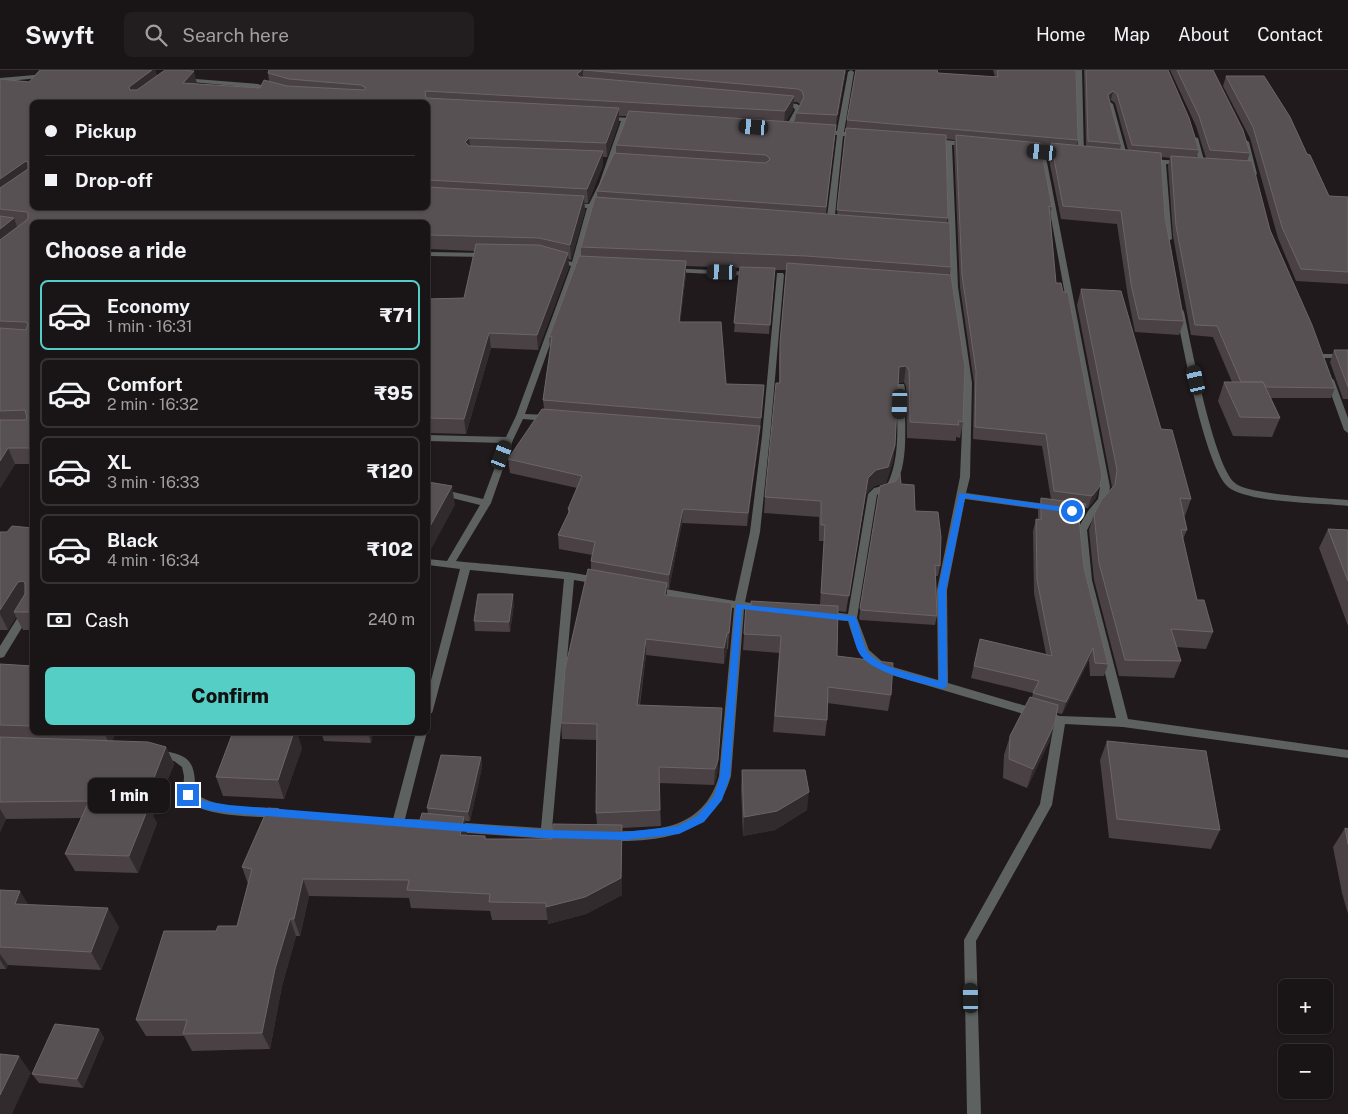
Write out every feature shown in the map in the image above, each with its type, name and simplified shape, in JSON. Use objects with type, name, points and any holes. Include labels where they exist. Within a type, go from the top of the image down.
[{"type":"street","points":[[1079,70],[1081,155]]},
{"type":"street","points":[[830,224],[840,134],[851,72]]},
{"type":"street","points":[[0,80],[52,76]]},
{"type":"street","points":[[176,79],[258,86],[282,94]]},
{"type":"street","points":[[768,103],[797,106],[798,110],[787,130]]},
{"type":"street","points":[[1110,104],[1125,159]]},
{"type":"street","points":[[595,118],[647,121]]},
{"type":"street","points":[[450,564],[486,503],[575,265],[591,206],[625,120]]},
{"type":"street","points":[[1191,127],[1202,164]]},
{"type":"street","points":[[778,129],[796,130]]},
{"type":"street","points":[[1240,130],[1245,139],[1248,167],[1257,185]]},
{"type":"street","points":[[814,132],[870,136]]},
{"type":"street","points":[[919,140],[976,145]]},
{"type":"street","points":[[943,686],[942,590],[965,477],[968,383],[954,287],[949,142]]},
{"type":"street","points":[[1052,153],[1037,152],[1104,487],[1103,500],[1086,513],[1082,530],[1087,580],[1123,723]]},
{"type":"street","points":[[1071,155],[1090,156]]},
{"type":"street","points":[[1116,158],[1134,160]]},
{"type":"street","points":[[600,161],[620,162]]},
{"type":"street","points":[[1143,161],[1186,163]]},
{"type":"street","points":[[1162,162],[1169,246]]},
{"type":"street","points":[[1194,163],[1211,164]]},
{"type":"street","points":[[562,205],[611,208]]},
{"type":"street","points":[[820,224],[839,225]]},
{"type":"street","points":[[943,233],[953,234]]},
{"type":"street","points":[[430,254],[493,255]]},
{"type":"street","points":[[549,258],[575,265],[595,266]]},
{"type":"street","points":[[664,270],[761,274]]},
{"type":"street","points":[[596,835],[625,836],[679,830],[700,819],[718,798],[725,776],[739,606],[754,532],[761,436],[779,275]]},
{"type":"street","points":[[934,286],[954,287]]},
{"type":"street","points":[[1178,300],[1213,451],[1222,474],[1230,485],[1250,492],[1348,502]]},
{"type":"street","points":[[1324,365],[1319,351],[1348,356]]},
{"type":"street","points":[[1328,374],[1348,430]]},
{"type":"street","points":[[901,386],[899,457],[894,483],[891,487],[877,490],[873,494],[852,618],[862,651],[870,660],[882,668],[1060,720],[1123,723],[1348,754]]},
{"type":"street","points":[[520,416],[559,419]]},
{"type":"street","points":[[430,438],[508,440]]},
{"type":"street","points":[[430,489],[486,503]]},
{"type":"street","points":[[962,495],[1063,510]]},
{"type":"street","points":[[430,562],[569,576],[607,582]]},
{"type":"street","points":[[430,702],[466,566]]},
{"type":"street","points":[[546,834],[569,576]]},
{"type":"street","points":[[644,589],[739,606],[767,609]]},
{"type":"street","points":[[0,654],[30,607]]},
{"type":"street","points":[[814,614],[852,618]]},
{"type":"street","points":[[974,1114],[970,940],[1046,805],[1060,720]]},
{"type":"street","points":[[398,823],[421,735]]},
{"type":"street","points":[[146,753],[181,758],[189,770],[188,795],[202,805],[285,814]]},
{"type":"street","points":[[438,826],[576,835]]},
{"type":"building","points":[[40,70],[152,70],[129,87],[130,90],[137,90],[165,70],[181,70],[194,71],[183,83],[260,88],[264,80],[287,86],[364,90],[366,88],[361,85],[289,79],[268,73],[269,70],[582,70],[577,74],[580,77],[794,96],[785,111],[425,91],[426,98],[619,108],[606,143],[469,138],[465,142],[469,146],[603,151],[587,189],[430,180],[430,100],[30,100],[30,210],[430,210],[430,187],[584,196],[570,245],[539,238],[430,235],[430,220],[30,220],[30,448],[8,448],[0,461],[0,420],[25,420],[27,418],[25,410],[0,411],[0,328],[26,330],[28,324],[26,322],[0,321],[0,240],[28,219],[28,214],[27,212],[0,209],[0,188],[28,169],[28,162],[26,161],[0,179],[0,79],[29,82]]},
{"type":"building","points":[[584,70],[845,70],[837,115],[796,113],[804,97],[802,91],[798,89]]},
{"type":"building","points":[[856,70],[937,70],[938,73],[998,77],[997,70],[1076,70],[1078,140],[847,120]]},
{"type":"building","points":[[1086,70],[1168,70],[1189,118],[1199,150],[1132,145],[1117,94],[1113,91],[1108,95],[1121,144],[1088,141]]},
{"type":"building","points":[[1177,70],[1213,70],[1243,130],[1250,153],[1210,150],[1199,116]]},
{"type":"building","points":[[1226,76],[1264,76],[1290,117],[1329,196],[1348,197],[1348,272],[1301,269],[1282,227],[1253,127]]},
{"type":"building","points":[[629,111],[836,125],[826,207],[597,191],[614,153],[766,163],[770,159],[766,155],[616,145]]},
{"type":"building","points":[[846,128],[946,135],[948,218],[837,210]]},
{"type":"building","points":[[956,135],[1040,143],[1052,207],[1049,206],[1056,283],[1061,283],[1063,292],[1068,292],[1102,475],[1100,486],[1092,496],[1054,491],[1046,434],[975,427],[976,371],[962,275]]},
{"type":"building","points":[[1051,143],[1161,153],[1165,217],[1184,321],[1139,319],[1131,284],[1121,211],[1063,206]]},
{"type":"building","points":[[1171,156],[1252,161],[1270,230],[1312,325],[1335,388],[1266,387],[1263,382],[1241,382],[1217,326],[1195,325],[1176,226]]},
{"type":"building","points":[[595,197],[950,223],[951,267],[806,256],[581,247]]},
{"type":"building","points":[[0,216],[14,218],[0,229]]},
{"type":"building","points":[[476,244],[539,245],[568,253],[537,335],[489,333],[464,419],[430,418],[430,299],[464,298]]},
{"type":"building","points":[[579,256],[686,261],[679,322],[721,322],[726,384],[764,385],[761,418],[543,400],[552,337],[549,337]]},
{"type":"building","points":[[787,263],[951,275],[965,367],[963,422],[958,421],[959,425],[910,422],[909,370],[906,366],[899,367],[895,445],[888,467],[876,470],[868,478],[849,596],[821,593],[825,525],[821,525],[821,501],[765,497],[776,383],[780,383],[780,342]]},
{"type":"building","points":[[740,267],[775,268],[770,325],[734,323]]},
{"type":"building","points":[[1081,289],[1121,291],[1161,429],[1172,430],[1191,499],[1180,498],[1187,530],[1181,530],[1197,600],[1204,600],[1213,632],[1171,629],[1181,661],[1125,660],[1099,563],[1094,514],[1102,499],[1115,485],[1117,470]]},
{"type":"building","points":[[1334,350],[1348,350],[1348,387]]},
{"type":"building","points":[[1224,382],[1263,382],[1280,418],[1240,417]]},
{"type":"building","points":[[542,409],[760,426],[748,513],[683,509],[669,575],[591,561],[595,542],[558,535],[570,510],[568,509],[582,476],[508,459]]},
{"type":"building","points":[[900,474],[901,484],[914,485],[915,511],[938,512],[941,537],[940,566],[935,565],[937,616],[861,610],[860,608],[880,486],[896,481]]},
{"type":"building","points":[[430,482],[452,486],[430,526]]},
{"type":"building","points":[[1041,498],[1086,504],[1079,518],[1084,568],[1108,664],[1095,663],[1093,648],[1066,702],[1033,693],[1039,681],[974,666],[980,639],[1052,656],[1037,580],[1036,519],[1041,520]]},
{"type":"building","points":[[12,526],[30,528],[30,612],[14,612],[25,594],[25,583],[23,581],[18,582],[0,610],[0,532],[7,532]]},
{"type":"building","points":[[1328,529],[1348,530],[1348,581]]},
{"type":"building","points":[[588,569],[667,583],[665,595],[732,603],[729,633],[727,633],[724,648],[646,639],[637,705],[722,708],[718,760],[715,769],[659,767],[660,810],[596,813],[597,724],[561,723],[565,669]]},
{"type":"building","points":[[478,594],[513,594],[509,622],[474,621]]},
{"type":"building","points":[[751,601],[838,606],[837,656],[893,663],[891,695],[828,687],[827,720],[775,716],[781,636],[744,634],[746,605],[751,605]]},
{"type":"building","points":[[0,664],[30,666],[30,726],[0,725]]},
{"type":"building","points":[[1030,697],[1058,705],[1055,723],[1033,769],[1009,759],[1010,736]]},
{"type":"building","points":[[232,735],[293,735],[278,780],[216,777]]},
{"type":"building","points":[[0,737],[148,742],[166,747],[143,806],[149,806],[129,856],[65,854],[89,801],[0,802]]},
{"type":"building","points":[[1107,741],[1206,751],[1220,830],[1117,819]]},
{"type":"building","points":[[441,755],[481,757],[468,812],[427,808]]},
{"type":"building","points":[[742,770],[805,770],[809,792],[777,811],[744,817]]},
{"type":"building","points":[[268,808],[349,819],[420,820],[422,813],[464,817],[460,835],[485,836],[485,839],[552,839],[553,824],[622,825],[621,878],[585,897],[546,907],[546,903],[489,902],[490,894],[407,890],[409,880],[303,879],[294,919],[290,919],[275,969],[262,1033],[183,1034],[187,1020],[136,1020],[164,931],[216,931],[218,926],[237,926],[252,869],[242,867]]},
{"type":"building","points":[[1345,828],[1348,829],[1348,844]]},
{"type":"building","points":[[0,890],[20,891],[15,904],[108,908],[91,952],[0,947]]},
{"type":"building","points":[[55,1024],[99,1029],[77,1079],[32,1074]]},
{"type":"building","points":[[0,1054],[19,1056],[0,1095]]},
{"type":"route","points":[[188,795],[202,805],[229,809],[546,834],[625,836],[679,830],[700,819],[718,798],[725,776],[739,606],[852,618],[862,651],[870,660],[882,668],[943,686],[942,590],[962,495],[1072,511]]}]
